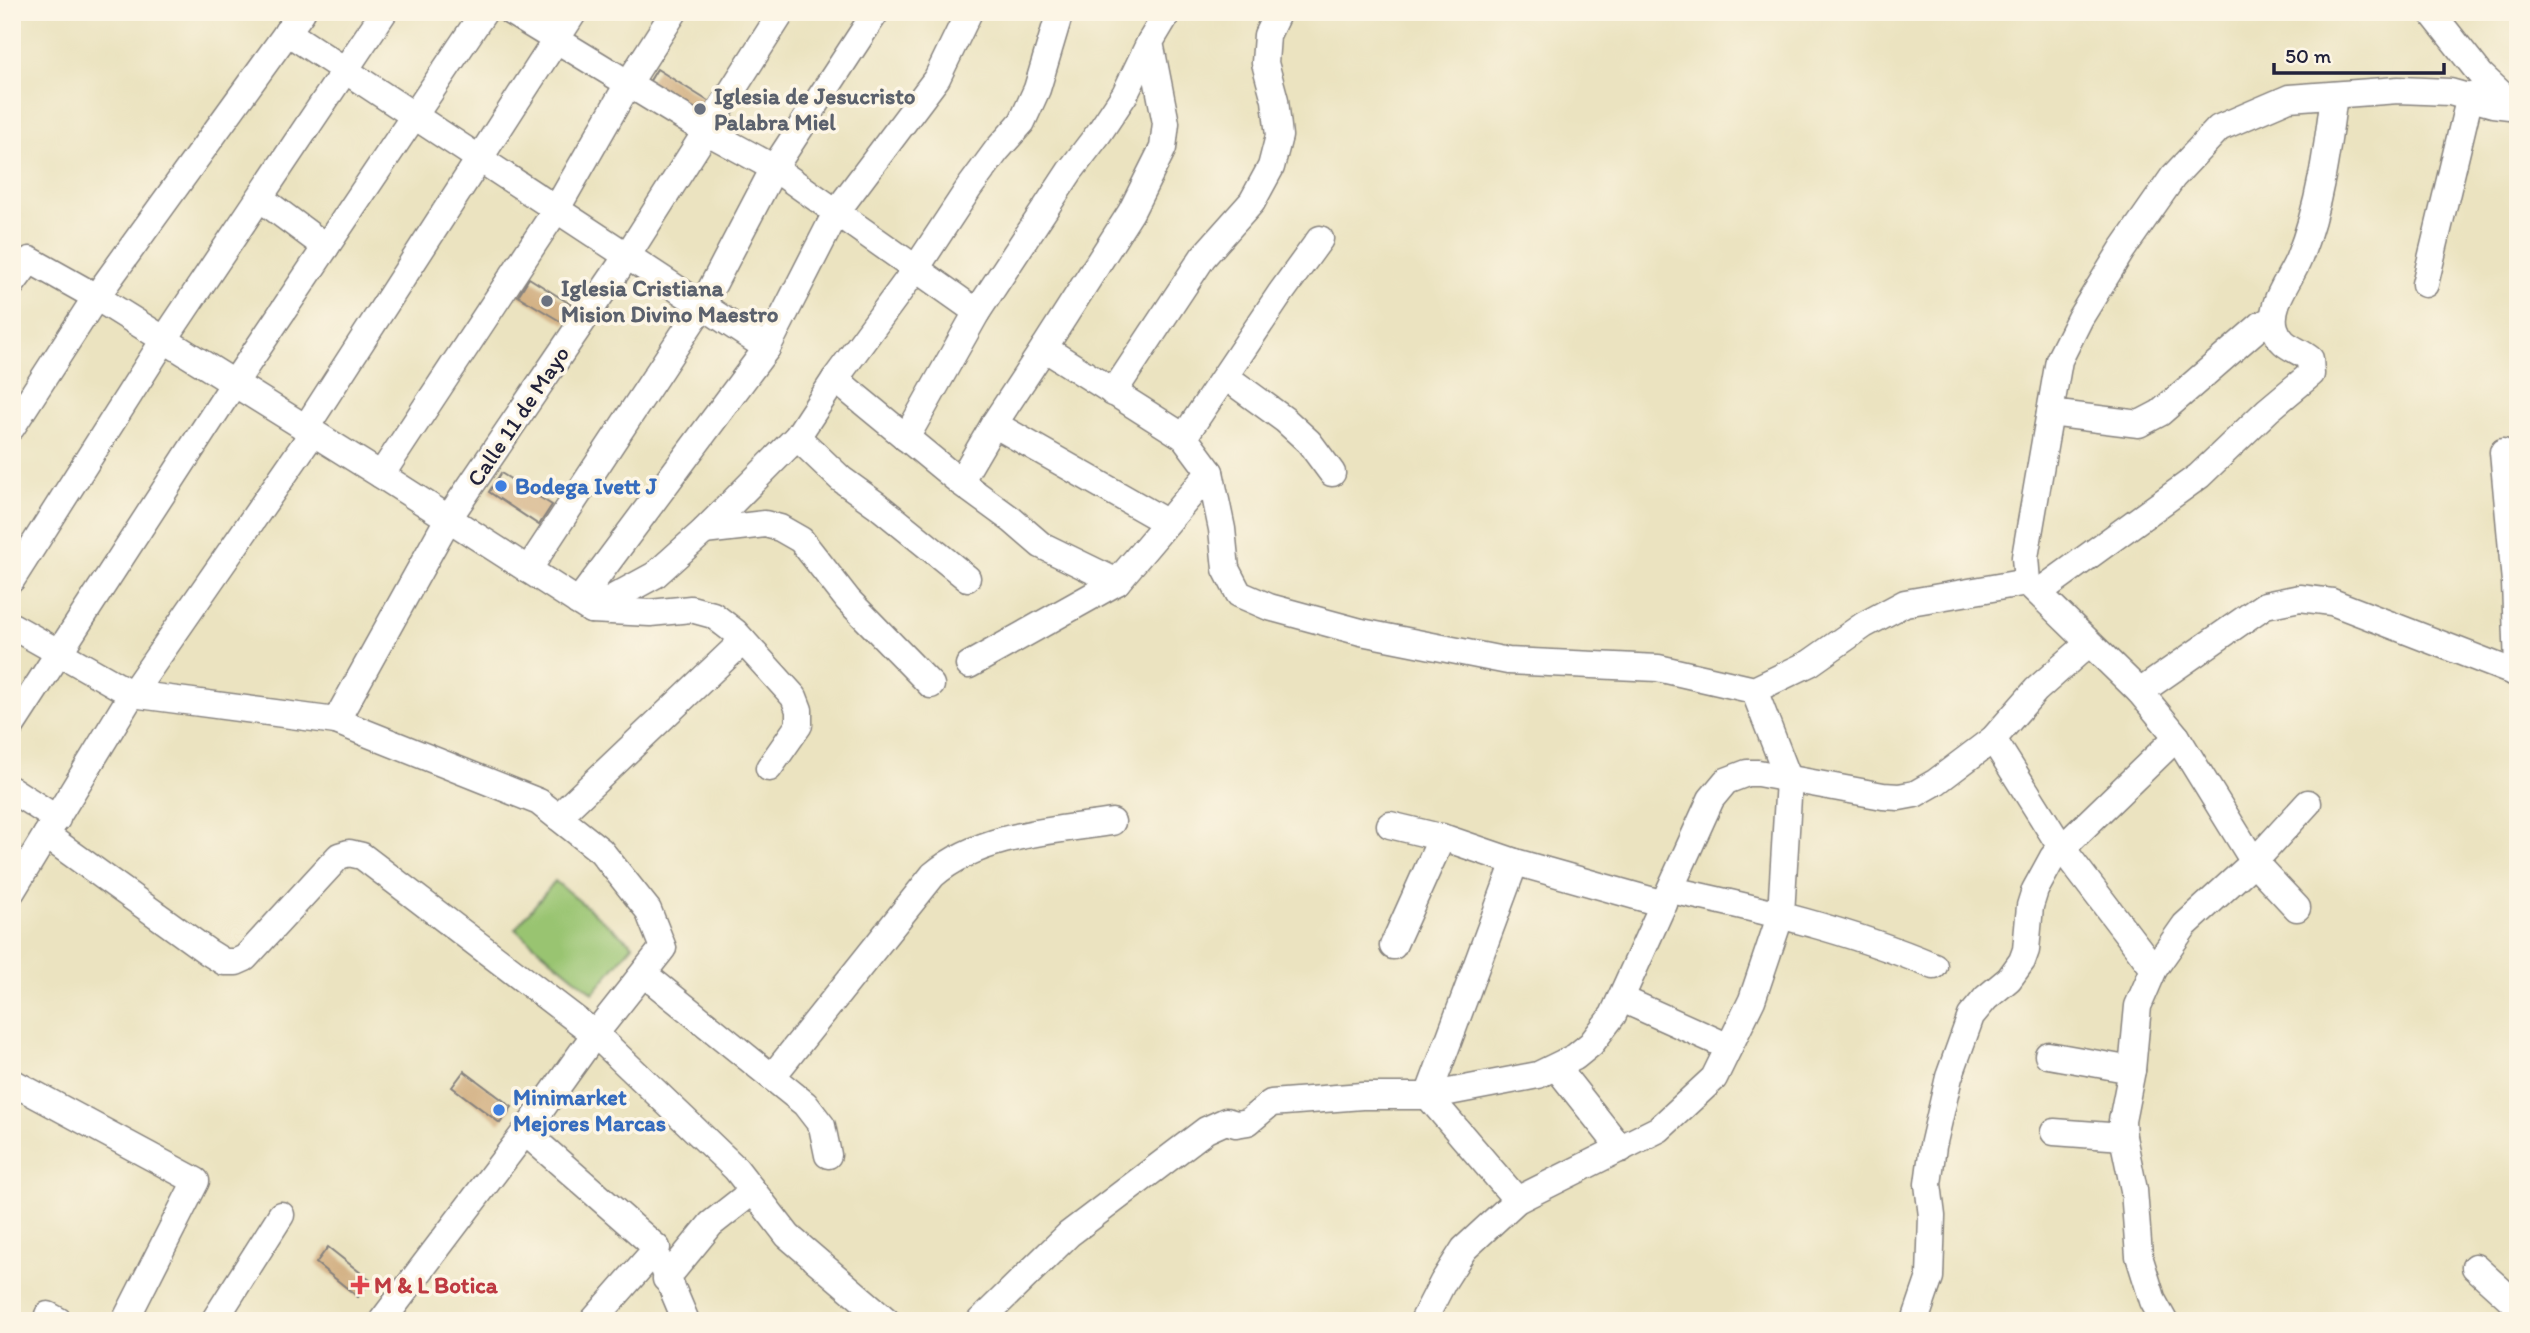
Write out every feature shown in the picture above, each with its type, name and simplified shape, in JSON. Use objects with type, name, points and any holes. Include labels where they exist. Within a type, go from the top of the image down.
[{"type":"street","points":[[12,579],[164,340],[384,12]]},
{"type":"street","points":[[12,725],[233,385],[485,12]]},
{"type":"street","points":[[511,12],[706,131],[774,168],[977,312]]},
{"type":"street","points":[[12,891],[132,694],[308,431],[478,158],[574,12]]},
{"type":"street","points":[[381,475],[556,210],[628,84],[674,12]]},
{"type":"street","name":"Calle 11 de Mayo","points":[[336,721],[448,519],[627,256],[782,12]]},
{"type":"street","points":[[528,570],[702,306],[774,168],[876,12]]},
{"type":"street","points":[[585,606],[767,348],[837,211],[937,78],[970,12]]},
{"type":"street","points":[[585,606],[655,575],[704,531],[797,437],[835,379],[915,270],[969,188],[1022,122],[1037,89],[1060,12]]},
{"type":"street","points":[[906,438],[977,312],[1070,171],[1125,94],[1168,12]]},
{"type":"street","points":[[1113,393],[1203,257],[1252,202],[1271,167],[1279,136],[1275,100],[1265,63],[1267,36],[1278,12]]},
{"type":"street","points":[[2431,12],[2481,75],[2517,108]]},
{"type":"street","points":[[12,427],[96,298],[294,22],[345,71],[767,348]]},
{"type":"street","points":[[960,482],[994,424],[1132,212],[1163,148],[1166,122],[1150,42]]},
{"type":"street","points":[[2297,908],[2254,862],[2177,737],[2140,692],[2033,587],[2025,557],[2059,360],[2080,318],[2122,250],[2173,177],[2219,128],[2289,98],[2398,90],[2450,92],[2517,108]]},
{"type":"street","points":[[1044,348],[1184,437],[1210,472],[1222,529],[1226,569],[1239,594],[1269,607],[1361,632],[1508,661],[1658,668],[1754,690],[1810,663],[1864,625],[1905,603],[2033,587],[2199,476],[2268,410],[2309,377],[2312,369],[2310,359],[2285,345],[2273,319],[2277,301],[2298,261],[2318,203],[2334,95]]},
{"type":"street","points":[[2426,284],[2470,96]]},
{"type":"street","points":[[260,198],[326,247]]},
{"type":"street","points":[[1184,437],[1320,239]]},
{"type":"street","points":[[12,284],[30,260],[381,475],[585,606],[650,613],[691,609],[713,615],[743,641],[794,697],[799,710],[799,725],[769,768]]},
{"type":"street","points":[[2050,413],[2139,424],[2160,413],[2261,325],[2273,319]]},
{"type":"street","points":[[1226,377],[1285,419],[1309,442],[1332,473]]},
{"type":"street","points":[[835,379],[1041,545],[1117,582]]},
{"type":"street","points":[[994,424],[1166,523]]},
{"type":"street","points":[[797,437],[841,479],[967,578]]},
{"type":"street","points":[[2503,452],[2515,582],[2518,667]]},
{"type":"street","points":[[969,665],[1117,582],[1210,472]]},
{"type":"street","points":[[704,531],[765,524],[780,528],[801,540],[848,600],[932,685]]},
{"type":"street","points":[[2140,692],[2265,605],[2300,598],[2332,602],[2518,674]]},
{"type":"street","points":[[12,626],[132,694],[336,721],[539,802],[601,851],[648,909],[663,948],[595,1034],[389,1319]]},
{"type":"street","points":[[558,817],[743,641]]},
{"type":"street","points":[[980,1321],[1069,1234],[1206,1130],[1226,1121],[1236,1124],[1248,1122],[1270,1103],[1362,1096],[1427,1096],[1538,1075],[1557,1068],[1591,1044],[1608,1023],[1622,999],[1711,799],[1726,781],[1747,773],[1758,773],[1883,796],[1915,794],[1936,782],[1993,739],[2036,690],[2089,643]]},
{"type":"street","points":[[1423,1321],[1443,1282],[1464,1250],[1517,1200],[1659,1129],[1714,1079],[1752,1000],[1781,914],[1790,780],[1754,690]]},
{"type":"street","points":[[1915,1321],[1930,1277],[1932,1216],[1928,1184],[1933,1146],[1949,1077],[1971,1016],[1986,998],[2009,979],[2022,961],[2035,890],[2061,847],[2177,737]]},
{"type":"street","points":[[1993,739],[2061,847],[2154,969]]},
{"type":"street","points":[[12,790],[51,827],[183,934],[224,962],[236,962],[246,958],[339,856],[349,853],[362,856],[595,1034],[736,1169],[788,1236],[876,1317]]},
{"type":"street","points":[[2164,1321],[2153,1301],[2139,1255],[2134,1190],[2123,1137],[2122,1121],[2132,1070],[2138,1006],[2154,969],[2185,925],[2254,862],[2308,803]]},
{"type":"street","points":[[772,1077],[933,875],[946,864],[973,850],[1025,835],[1112,821]]},
{"type":"street","points":[[1390,825],[1442,837],[1515,862],[1667,897],[1781,914],[1906,954],[1934,966]]},
{"type":"street","points":[[1393,946],[1442,837]]},
{"type":"street","points":[[1427,1096],[1515,862]]},
{"type":"street","points":[[644,974],[806,1104],[822,1126],[828,1155]]},
{"type":"street","points":[[1622,999],[1729,1047]]},
{"type":"street","points":[[2048,1055],[2132,1070]]},
{"type":"street","points":[[1557,1068],[1621,1149]]},
{"type":"street","points":[[12,1082],[196,1181],[125,1321]]},
{"type":"street","points":[[1427,1096],[1517,1200]]},
{"type":"street","points":[[525,1132],[657,1248],[666,1279],[686,1321]]},
{"type":"street","points":[[2054,1132],[2123,1137]]},
{"type":"street","points":[[666,1279],[711,1224],[753,1191]]},
{"type":"street","points":[[214,1321],[281,1215]]},
{"type":"street","points":[[593,1321],[657,1248]]},
{"type":"street","points":[[2475,1267],[2518,1306]]},
{"type":"green space","points":[[555,881],[633,945],[593,993],[515,929]]},
{"type":"building","points":[[657,69],[716,106],[704,126],[645,89]]},
{"type":"building","name":"Iglesia Cristiana Mision Divino Maestro","points":[[529,278],[575,307],[565,324],[518,296]]},
{"type":"building","points":[[501,473],[552,505],[539,525],[489,492]]},
{"type":"building","points":[[464,1071],[512,1107],[500,1123],[452,1087]]},
{"type":"building","points":[[328,1247],[371,1281],[358,1297],[316,1263]]},
{"type":"place","name":"Iglesia de Jesucristo Palabra Miel","points":[[700,109]]},
{"type":"place","name":"Iglesia Cristiana Mision Divino Maestro","points":[[547,301]]},
{"type":"place","name":"Bodega Ivett J","points":[[501,486]]},
{"type":"place","name":"Minimarket Mejores Marcas","points":[[499,1110]]},
{"type":"place","name":"M & L Botica","points":[[360,1285]]}]
